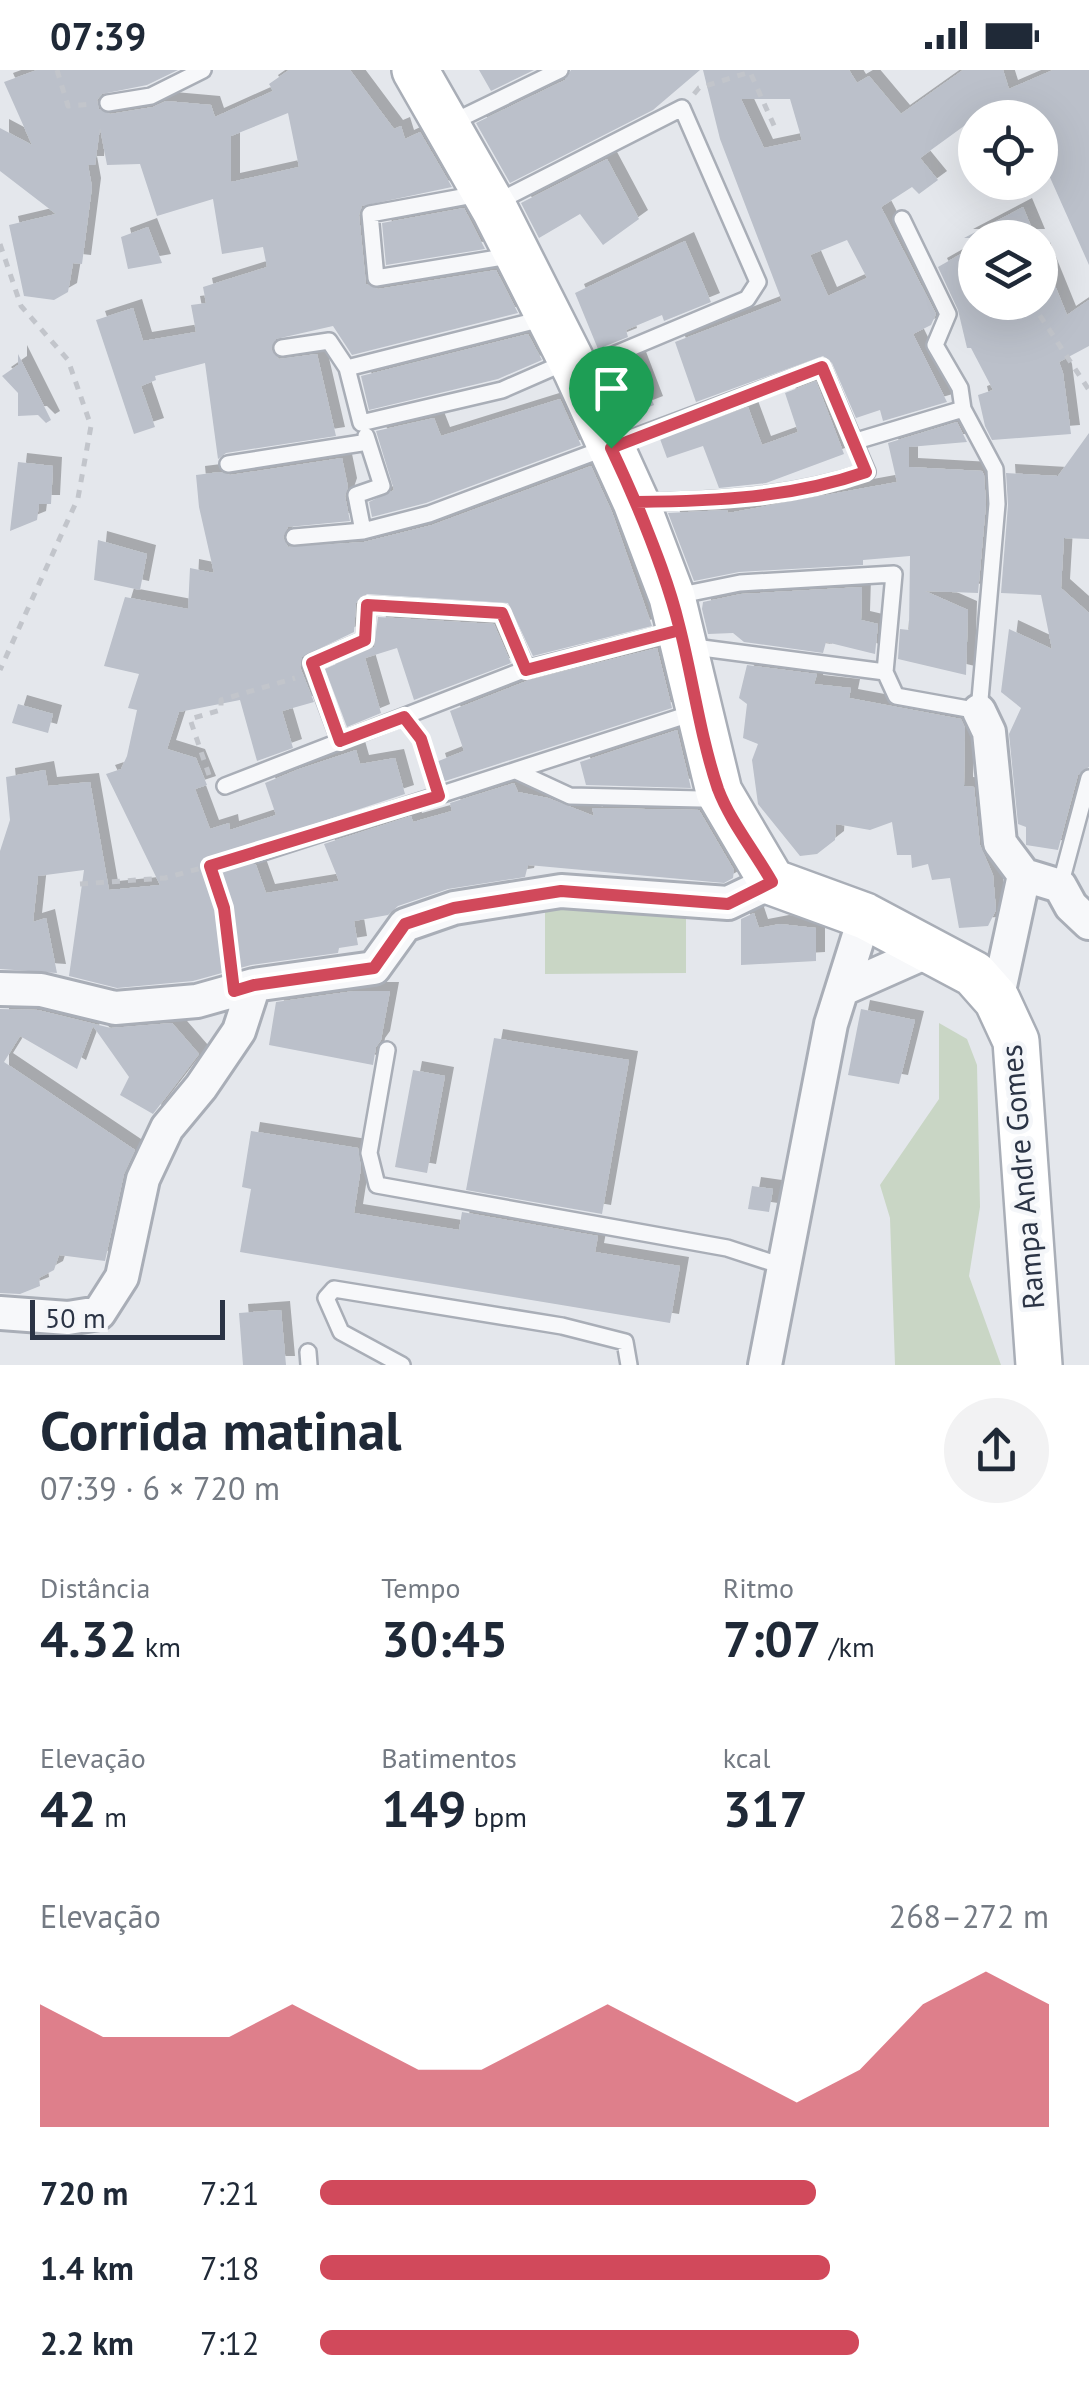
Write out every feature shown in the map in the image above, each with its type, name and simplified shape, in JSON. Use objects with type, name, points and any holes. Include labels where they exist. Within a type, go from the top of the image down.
[{"type":"street","points":[[0,990],[41,990],[115,1008],[197,1001],[244,988],[374,968],[405,924],[454,908],[561,891],[728,904],[772,882],[719,792],[679,624],[636,502],[573,365],[420,71]]},
{"type":"street","points":[[979,711],[989,732],[1000,842],[1024,875],[1060,886],[1071,906],[1089,923]]},
{"type":"street","points":[[997,1000],[1024,875]]},
{"type":"street","name":"Rampa Andre Gomes","points":[[772,882],[865,916],[931,950],[974,974],[997,1000],[1016,1041],[1040,1365]]},
{"type":"street","points":[[766,1365],[831,1024],[865,916]]},
{"type":"street","points":[[842,990],[931,950]]},
{"type":"street","points":[[0,1314],[68,1318],[98,1313],[122,1278],[150,1162],[166,1128],[201,1087],[239,1031],[244,988]]},
{"type":"lane","points":[[108,103],[151,96],[202,70]]},
{"type":"lane","points":[[448,125],[560,70]]},
{"type":"lane","points":[[362,423],[502,390],[573,365],[747,299],[758,282],[682,108],[507,197],[484,193],[370,214],[376,278],[517,254]]},
{"type":"lane","points":[[224,786],[526,670],[679,624],[740,582],[894,574],[886,672],[896,696],[979,711],[997,504],[995,469],[963,409],[960,388],[934,345],[948,314],[902,219]]},
{"type":"lane","points":[[347,368],[548,318]]},
{"type":"lane","points":[[282,348],[329,341],[347,368],[382,486],[356,496],[363,531]]},
{"type":"lane","points":[[294,537],[363,531],[428,514],[822,367],[866,472],[820,488],[726,501],[636,502]]},
{"type":"lane","points":[[854,442],[963,409]]},
{"type":"lane","points":[[228,464],[368,442]]},
{"type":"lane","points":[[340,741],[312,663],[365,640],[367,605],[502,613],[526,670]]},
{"type":"lane","points":[[679,624],[886,672]]},
{"type":"lane","points":[[257,854],[700,711]]},
{"type":"lane","points":[[516,771],[570,796],[701,800],[719,792]]},
{"type":"lane","points":[[1060,886],[1089,778]]},
{"type":"lane","points":[[386,1050],[368,1154],[376,1185],[727,1248],[786,1266]]},
{"type":"lane","points":[[402,1365],[341,1332],[326,1298],[334,1289],[562,1326],[625,1342],[629,1365]]},
{"type":"path","points":[[57,70],[68,106],[108,103]]},
{"type":"path","points":[[682,108],[699,88],[750,72],[776,130]]},
{"type":"path","points":[[0,244],[21,306],[68,360],[92,426],[78,498],[0,670]]},
{"type":"path","points":[[1043,320],[1089,390]]},
{"type":"path","points":[[224,786],[213,786],[190,720],[221,710],[221,700],[315,672]]},
{"type":"path","points":[[404,717],[421,739],[439,796]]},
{"type":"path","points":[[80,884],[165,878],[257,854]]},
{"type":"path","points":[[210,866],[244,988]]},
{"type":"green space","points":[[686,907],[686,973],[545,974],[545,909]]},
{"type":"green space","points":[[939,1023],[967,1039],[977,1065],[980,1207],[969,1276],[1001,1365],[895,1365],[890,1218],[880,1185],[939,1099]]},
{"type":"building","points":[[37,70],[178,70],[147,85],[102,94],[97,100],[99,109],[110,114],[166,101],[211,105],[215,117],[273,91],[269,84],[289,70],[350,70],[394,129],[401,126],[405,139],[420,132],[452,187],[362,206],[359,215],[366,284],[378,289],[496,270],[518,313],[352,355],[333,326],[276,339],[271,349],[279,359],[317,354],[336,436],[226,453],[218,459],[205,363],[155,376],[156,380],[141,386],[155,427],[134,434],[96,320],[133,308],[143,341],[196,332],[191,305],[206,303],[203,287],[267,267],[263,247],[222,254],[213,199],[157,216],[140,164],[107,165],[100,128],[95,165],[88,165],[92,187],[82,264],[73,263],[68,292],[54,300],[24,296],[9,225],[56,214],[0,171],[0,128],[32,145],[4,82]],"holes":[[[288,113],[299,167],[231,182],[231,136]]]},
{"type":"building","points":[[479,70],[534,70],[491,91]]},
{"type":"building","points":[[571,70],[700,70],[653,110],[510,183],[476,123],[565,80]]},
{"type":"building","points":[[703,70],[849,70],[857,83],[869,76],[901,114],[963,70],[1003,70],[1009,89],[1053,70],[1089,70],[1089,265],[1058,195],[1058,100],[958,100],[958,130],[920,158],[938,180],[919,194],[912,187],[881,207],[936,314],[931,325],[913,334],[947,402],[883,421],[880,410],[856,418],[832,363],[823,356],[696,402],[675,342],[782,301],[720,139]],"holes":[[[741,99],[790,99],[802,140],[764,148]],[[847,240],[867,278],[828,296],[810,255]]]},
{"type":"building","points":[[607,159],[639,219],[603,245],[580,214],[539,238],[521,203]]},
{"type":"building","points":[[1023,207],[1028,220],[998,220]]},
{"type":"building","points":[[464,208],[485,249],[386,265],[382,223]]},
{"type":"building","points":[[148,227],[162,263],[128,269],[121,237]]},
{"type":"building","points":[[685,241],[711,302],[664,321],[662,315],[626,330],[628,337],[598,349],[575,293]]},
{"type":"building","points":[[958,256],[958,310],[938,267]]},
{"type":"building","points":[[1058,293],[1067,315],[1089,300],[1089,346],[1059,362],[1071,434],[992,440],[978,395],[993,390],[971,348],[967,348],[960,320],[1058,320]]},
{"type":"building","points":[[528,334],[542,360],[498,379],[369,410],[361,376]]},
{"type":"building","points":[[18,354],[51,420],[46,423],[38,415],[18,416],[18,393],[2,376],[18,365]]},
{"type":"building","points":[[636,358],[654,405],[626,416],[605,371]]},
{"type":"building","points":[[816,381],[844,454],[766,483],[719,488],[703,446],[667,458],[660,439],[748,407],[762,445],[798,432],[785,393]]},
{"type":"building","points":[[560,399],[581,445],[426,503],[372,517],[369,502],[394,490],[376,431],[434,418],[441,436]]},
{"type":"building","points":[[957,422],[967,442],[909,447],[909,467],[982,471],[984,475],[986,504],[978,593],[925,591],[968,610],[966,675],[898,659],[900,629],[909,630],[910,556],[863,560],[863,565],[739,572],[694,581],[668,513],[728,513],[897,482],[888,443]]},
{"type":"building","points":[[1089,433],[1089,539],[1064,538],[1061,588],[1089,613],[1089,767],[1078,775],[1058,850],[1026,845],[1026,827],[1018,824],[1009,734],[1021,708],[1001,692],[1009,629],[1052,649],[1041,595],[1001,593],[1008,505],[1006,473],[1058,476]]},
{"type":"building","points":[[342,458],[350,521],[288,527],[283,537],[288,547],[364,542],[432,525],[591,466],[612,512],[652,626],[533,656],[508,603],[367,594],[356,603],[354,632],[302,657],[300,667],[314,702],[282,711],[293,748],[257,761],[240,700],[179,712],[167,749],[196,758],[207,785],[195,789],[210,829],[229,823],[230,830],[276,815],[265,783],[299,769],[356,750],[360,764],[395,758],[405,794],[248,846],[247,858],[256,865],[266,893],[339,881],[324,844],[411,816],[413,822],[452,811],[450,803],[514,783],[518,792],[548,798],[594,816],[592,808],[699,810],[734,870],[733,878],[724,883],[528,865],[525,877],[448,889],[398,906],[388,915],[354,921],[358,945],[339,948],[338,953],[251,965],[193,981],[117,988],[69,976],[84,870],[38,876],[33,922],[46,918],[57,973],[0,969],[0,851],[10,820],[6,777],[45,770],[48,786],[90,782],[109,890],[160,885],[106,774],[121,769],[127,756],[137,710],[128,708],[139,674],[104,666],[125,597],[188,609],[190,568],[214,573],[196,475],[230,475]]},
{"type":"building","points":[[18,462],[53,466],[51,504],[39,504],[37,520],[10,531]]},
{"type":"building","points":[[98,540],[147,554],[140,590],[94,580]]},
{"type":"building","points":[[862,587],[861,620],[878,624],[875,654],[826,642],[823,653],[744,642],[733,633],[708,634],[702,609],[703,602],[741,594]]},
{"type":"building","points":[[378,617],[494,624],[511,663],[414,700],[397,648],[365,658],[381,713],[347,727],[325,669],[374,647]]},
{"type":"building","points":[[657,648],[672,708],[442,782],[436,762],[464,751],[450,711],[529,680]]},
{"type":"building","points":[[747,665],[817,674],[814,684],[851,688],[849,698],[961,719],[965,728],[964,786],[974,787],[980,845],[993,875],[996,910],[988,926],[959,928],[950,878],[932,880],[928,864],[912,868],[911,855],[897,855],[892,822],[870,830],[836,824],[835,840],[817,854],[800,856],[758,804],[752,760],[758,744],[743,738],[747,704],[739,698]]},
{"type":"building","points":[[18,704],[53,714],[48,733],[12,723]]},
{"type":"building","points":[[677,730],[691,788],[586,785],[580,762]]},
{"type":"building","points":[[754,913],[759,928],[780,924],[816,928],[816,961],[741,965],[741,919]]},
{"type":"building","points":[[354,991],[390,991],[373,1065],[269,1045],[276,1002]]},
{"type":"building","points":[[0,1009],[38,1010],[111,1028],[172,1023],[199,1054],[153,1114],[120,1095],[129,1077],[93,1026],[77,1069],[20,1036],[4,1062],[135,1150],[124,1174],[105,1261],[59,1255],[54,1270],[39,1278],[40,1286],[20,1294],[0,1293]]},
{"type":"building","points":[[861,1009],[915,1020],[899,1084],[848,1075]]},
{"type":"building","points":[[494,1038],[629,1060],[602,1214],[466,1190]]},
{"type":"building","points":[[413,1070],[445,1076],[427,1173],[395,1167]]},
{"type":"building","points":[[251,1131],[358,1148],[361,1168],[354,1213],[459,1230],[462,1212],[598,1236],[595,1252],[680,1266],[670,1323],[240,1252],[251,1189],[242,1187]]},
{"type":"building","points":[[752,1186],[773,1189],[769,1212],[748,1209]]},
{"type":"building","points":[[281,1310],[286,1365],[243,1365],[239,1313]]},
{"type":"route","points":[[611,448],[636,502],[672,597],[680,630],[526,670],[502,613],[367,605],[365,640],[312,663],[340,741],[404,717],[421,739],[439,796],[210,866],[224,908],[234,991],[374,968],[405,924],[454,908],[561,891],[728,904],[772,882],[719,792],[702,728],[700,711],[672,597],[636,502],[726,501],[820,488],[866,472],[822,367],[611,448]]}]
